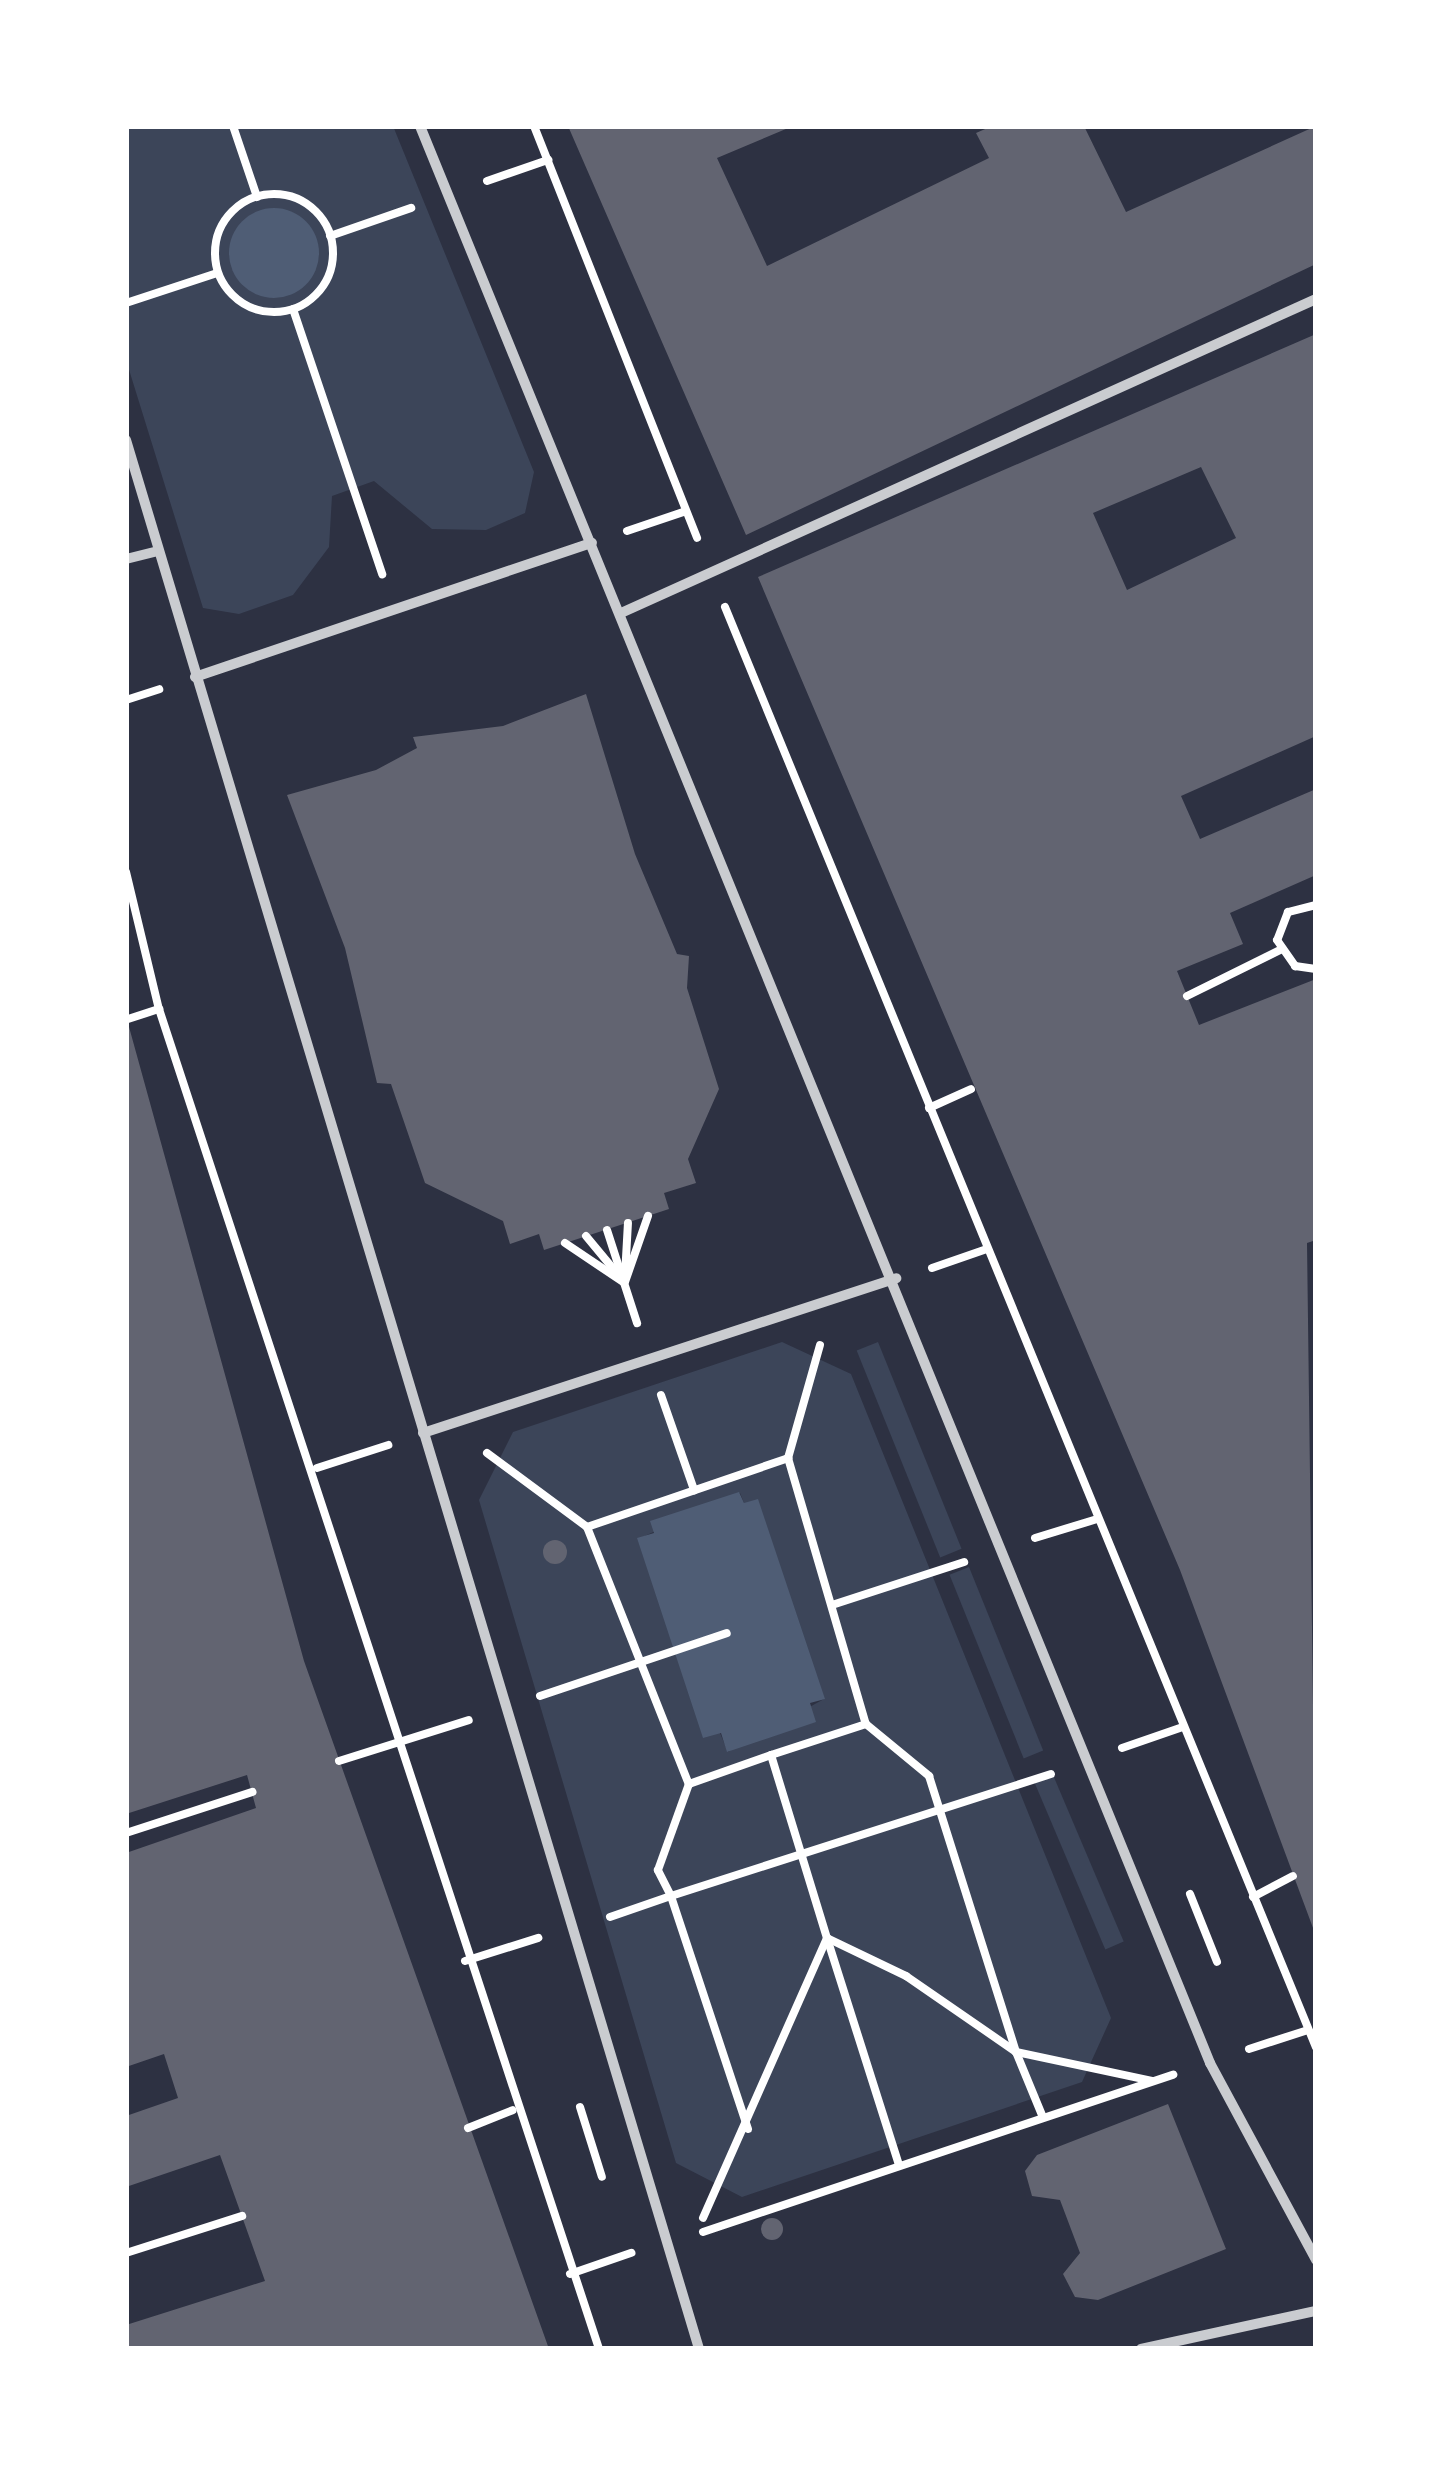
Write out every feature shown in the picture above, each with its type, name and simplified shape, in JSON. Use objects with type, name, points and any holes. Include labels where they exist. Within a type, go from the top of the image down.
[{"type":"street","points":[[420,126],[896,1279],[1210,2063],[1316,2260]]},
{"type":"street","points":[[621,613],[1316,299]]},
{"type":"street","points":[[126,440],[699,2349]]},
{"type":"street","points":[[195,677],[592,543]]},
{"type":"street","points":[[126,560],[157,551]]},
{"type":"street","points":[[423,1433],[896,1279]]},
{"type":"street","points":[[1141,2349],[1316,2311]]},
{"type":"path","points":[[233,126],[257,196]]},
{"type":"path","points":[[534,126],[711,574],[1316,2048]]},
{"type":"path","points":[[257,196],[310,207],[332,243],[323,286],[293,309],[248,307],[218,273],[224,220],[257,196]]},
{"type":"path","points":[[126,303],[218,273]]},
{"type":"path","points":[[293,309],[394,610]]},
{"type":"path","points":[[592,543],[686,511]]},
{"type":"path","points":[[126,872],[159,1010],[316,1468],[513,2110],[599,2349]]},
{"type":"path","points":[[1280,950],[1281,920],[1316,905]]},
{"type":"path","points":[[1280,950],[1316,968]]},
{"type":"path","points":[[1187,996],[1280,950]]},
{"type":"path","points":[[128,1018],[159,1010]]},
{"type":"path","points":[[929,1108],[971,1089]]},
{"type":"path","points":[[625,1283],[648,1216]]},
{"type":"path","points":[[625,1283],[628,1223]]},
{"type":"path","points":[[607,1230],[625,1283]]},
{"type":"path","points":[[586,1237],[625,1283]]},
{"type":"path","points":[[565,1243],[625,1283]]},
{"type":"path","points":[[896,1279],[987,1249]]},
{"type":"path","points":[[815,1358],[788,1458],[866,1724],[929,1776],[1016,2052],[1042,2115]]},
{"type":"path","points":[[658,1384],[694,1490]]},
{"type":"path","points":[[316,1468],[423,1433]]},
{"type":"path","points":[[587,1527],[788,1458]]},
{"type":"path","points":[[499,1465],[587,1527],[689,1784],[658,1870],[671,1896],[748,2132]]},
{"type":"path","points":[[832,1606],[932,1574]]},
{"type":"path","points":[[537,1697],[727,1633]]},
{"type":"path","points":[[339,1761],[506,1708]]},
{"type":"path","points":[[689,1784],[866,1724]]},
{"type":"path","points":[[771,1755],[899,2165]]},
{"type":"path","points":[[604,1919],[1017,1785]]},
{"type":"path","points":[[126,1833],[252,1792]]},
{"type":"path","points":[[1253,1897],[1293,1876]]},
{"type":"path","points":[[827,1938],[906,1976],[1016,2052],[1154,2081]]},
{"type":"path","points":[[698,2233],[713,2182],[748,2132],[827,1938]]},
{"type":"path","points":[[571,2274],[1308,2030]]},
{"type":"path","points":[[468,2128],[513,2110]]},
{"type":"path","points":[[126,2253],[242,2216]]},
{"type":"shaded area","points":[[126,126],[393,126],[534,472],[525,513],[486,530],[432,529],[374,481],[332,496],[329,547],[293,595],[239,614],[203,608],[126,360]]},
{"type":"shaded area","points":[[274,208],[306,221],[319,253],[306,285],[274,298],[242,285],[229,253],[242,221]]},
{"type":"shaded area","points":[[782,1342],[851,1374],[1111,2018],[1082,2082],[742,2197],[676,2163],[479,1500],[513,1432]],"holes":[[[740,1493],[824,1699],[728,1752],[638,1539]]]},
{"type":"shaded area","points":[[878,1342],[962,1549],[940,1557],[857,1351]]},
{"type":"shaded area","points":[[739,1492],[744,1503],[758,1499],[825,1699],[810,1703],[816,1722],[727,1752],[721,1733],[703,1738],[637,1538],[654,1533],[650,1521]]},
{"type":"shaded area","points":[[969,1567],[1043,1751],[1024,1758],[950,1575]]},
{"type":"shaded area","points":[[1053,1775],[1124,1942],[1105,1949],[1035,1783]]},
{"type":"building","points":[[568,126],[793,126],[717,158],[767,266],[989,158],[976,133],[992,126],[1084,126],[1126,212],[1316,126],[1316,264],[746,535]]},
{"type":"building","points":[[1316,334],[1316,736],[1181,796],[1200,839],[1316,789],[1316,875],[1230,913],[1243,944],[1177,971],[1199,1025],[1316,979],[1316,1240],[1307,1243],[1316,1936],[1180,1570],[758,577]],"holes":[[[1201,467],[1236,538],[1127,590],[1093,513]]]},
{"type":"building","points":[[586,694],[635,854],[677,954],[689,956],[687,988],[719,1089],[688,1159],[696,1183],[664,1193],[669,1209],[544,1250],[539,1234],[510,1244],[503,1221],[425,1183],[391,1084],[377,1083],[345,948],[287,795],[376,770],[417,748],[413,737],[503,726]]},
{"type":"building","points":[[126,1016],[304,1661],[549,2349],[126,2349],[126,2325],[265,2281],[220,2155],[126,2187],[126,2116],[178,2098],[164,2054],[126,2067],[126,1853],[256,1808],[247,1775],[126,1814]]},
{"type":"building","points":[[555,1540],[564,1543],[564,1561],[555,1564],[546,1561],[543,1552],[546,1543]]},
{"type":"building","points":[[1168,2104],[1226,2249],[1098,2300],[1075,2297],[1063,2274],[1080,2253],[1060,2200],[1032,2196],[1025,2171],[1037,2155]]},
{"type":"building","points":[[772,2218],[783,2229],[772,2240],[761,2229]]}]
